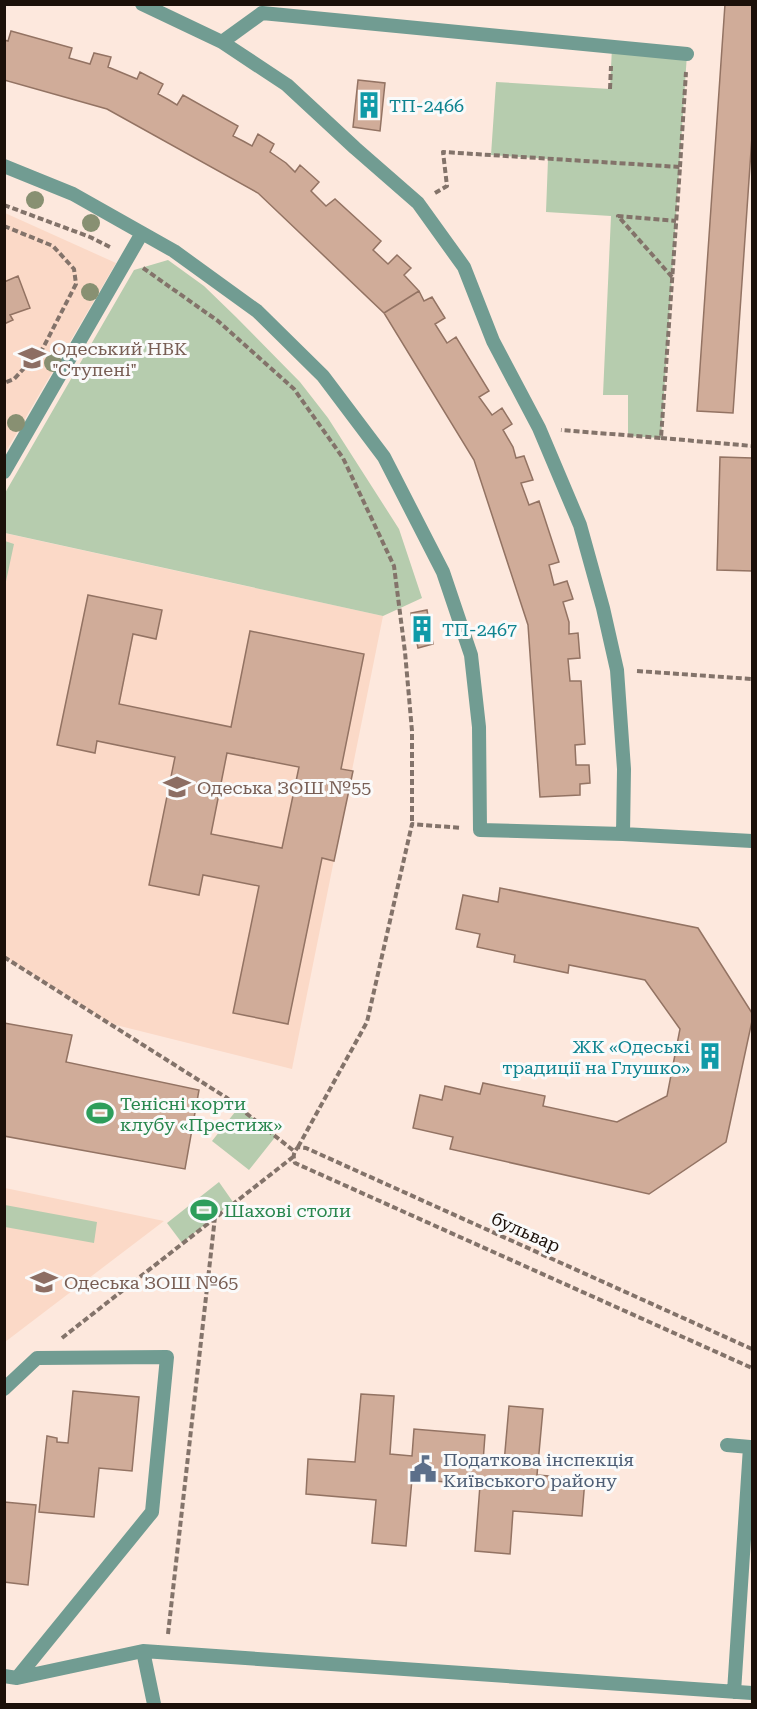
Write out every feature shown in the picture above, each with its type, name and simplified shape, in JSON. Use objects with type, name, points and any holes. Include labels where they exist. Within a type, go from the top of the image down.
[{"type":"lane","points":[[142,4],[222,42],[287,85],[418,203],[464,267],[493,341],[539,428],[580,525],[617,670],[624,770],[623,834]]},
{"type":"lane","points":[[222,42],[262,13],[687,54]]},
{"type":"lane","points":[[4,166],[73,194],[174,251],[257,311],[323,376],[384,457],[444,572],[471,655],[480,727],[480,830],[753,841]]},
{"type":"lane","points":[[4,472],[142,233]]},
{"type":"lane","points":[[4,1389],[37,1358],[166,1357],[152,1512],[11,1677]]},
{"type":"lane","points":[[727,1445],[751,1447],[734,1692]]},
{"type":"lane","points":[[11,1677],[143,1651],[753,1693]]},
{"type":"lane","points":[[143,1651],[154,1704]]},
{"type":"path","points":[[661,438],[687,54]]},
{"type":"path","points":[[418,203],[447,186],[443,152],[680,167]]},
{"type":"path","points":[[4,204],[90,237],[128,257],[218,321],[294,389],[343,458],[394,566],[412,731],[412,824],[368,1022],[293,1157],[37,1358]]},
{"type":"path","points":[[672,278],[618,216],[676,221]]},
{"type":"path","points":[[4,226],[53,246],[74,269],[76,284],[43,348],[14,379],[4,383]]},
{"type":"path","points":[[539,428],[753,446]]},
{"type":"path","points":[[617,670],[753,679]]},
{"type":"path","points":[[412,824],[480,830]]},
{"type":"path","name":"бульвар","points":[[4,957],[227,1098],[296,1149],[306,1148],[753,1349]]},
{"type":"path","name":"бульвар","points":[[293,1157],[295,1163],[753,1368]]},
{"type":"path","points":[[166,1653],[214,1217]]},
{"type":"shaded area","name":"Одеський НВК \"Ступені\"","points":[[5,213],[116,263],[5,453]]},
{"type":"shaded area","name":"Одеська ЗОШ №55","points":[[4,533],[383,616],[292,1069],[112,1024],[5,957]]},
{"type":"shaded area","name":"Одеська ЗОШ №65","points":[[5,1188],[164,1221],[5,1342]]},
{"type":"green space","points":[[612,47],[687,54],[661,438],[628,436],[628,395],[603,395],[611,216],[546,212],[548,159],[491,155],[496,82],[610,89]]},
{"type":"green space","points":[[168,260],[204,286],[236,317],[300,382],[328,418],[399,529],[422,598],[383,616],[5,533],[5,493],[134,270]]},
{"type":"green space","points":[[4,541],[14,544],[5,586]]},
{"type":"green space","points":[[239,1107],[276,1136],[249,1170],[212,1141]]},
{"type":"green space","name":"Шахові столи","points":[[219,1182],[233,1202],[182,1243],[167,1223]]},
{"type":"green space","points":[[5,1205],[97,1222],[94,1243],[5,1227]]},
{"type":"building","points":[[725,4],[752,4],[752,136],[733,413],[697,411]]},
{"type":"building","points":[[11,31],[72,48],[69,58],[90,64],[94,53],[111,57],[108,67],[137,79],[140,72],[163,84],[158,94],[177,105],[183,95],[238,126],[233,136],[252,146],[258,134],[274,144],[270,152],[295,172],[300,165],[319,182],[311,191],[326,206],[335,199],[381,241],[373,250],[388,264],[397,255],[411,268],[404,275],[419,291],[384,313],[258,193],[107,109],[4,80],[4,40],[8,41]]},
{"type":"building","name":"ТП-2466","points":[[358,80],[385,83],[380,131],[353,127]]},
{"type":"building","points":[[18,276],[30,308],[10,315],[13,320],[4,324],[4,282]]},
{"type":"building","points":[[419,291],[424,301],[432,297],[445,318],[435,324],[447,343],[456,337],[489,391],[479,397],[492,415],[502,408],[512,424],[503,430],[513,447],[516,458],[524,456],[533,480],[521,483],[529,505],[539,501],[559,562],[549,565],[554,585],[567,581],[573,599],[563,602],[569,622],[569,634],[578,633],[580,658],[568,659],[570,681],[581,681],[585,744],[575,745],[576,765],[589,765],[590,783],[580,784],[580,795],[540,797],[528,625],[474,460],[384,313]]},
{"type":"building","points":[[720,457],[752,458],[752,571],[717,570]]},
{"type":"building","points":[[88,595],[162,610],[156,639],[133,634],[119,704],[231,727],[250,631],[364,654],[341,769],[353,771],[334,861],[322,858],[288,1024],[233,1013],[259,886],[203,875],[199,895],[149,885],[175,757],[97,741],[95,753],[57,745]],"holes":[[[227,753],[299,767],[282,848],[211,834]]]},
{"type":"building","name":"ТП-2467","points":[[427,610],[433,644],[418,648],[411,613]]},
{"type":"building","name":"ЖК «Одеські традиції на Глушко»","points":[[500,888],[698,928],[752,1013],[726,1142],[649,1194],[450,1149],[453,1137],[413,1128],[420,1095],[442,1100],[445,1086],[480,1094],[483,1083],[545,1096],[543,1106],[617,1122],[667,1096],[680,1029],[645,980],[569,965],[568,973],[514,962],[515,955],[477,947],[480,934],[456,929],[463,895],[498,902]]},
{"type":"building","name":"Тенісні корти клубу «Престиж»","points":[[4,1023],[72,1035],[66,1062],[199,1090],[185,1169],[4,1136]]},
{"type":"building","points":[[73,1391],[139,1397],[132,1471],[99,1468],[94,1517],[39,1512],[47,1436],[57,1438],[57,1442],[68,1443]]},
{"type":"building","name":"Податкова інспекція Київського району","points":[[361,1394],[394,1396],[390,1454],[412,1456],[414,1429],[485,1435],[483,1462],[504,1463],[509,1406],[543,1409],[537,1475],[585,1479],[582,1516],[513,1511],[510,1554],[475,1551],[480,1485],[412,1479],[406,1546],[372,1543],[376,1500],[306,1494],[308,1459],[355,1462]]},
{"type":"building","points":[[4,1502],[36,1505],[28,1585],[4,1582]]},
{"type":"place","name":"ТП-2466","points":[[369,105]]},
{"type":"place","name":"Одеський НВК \"Ступені\"","points":[[32,358]]},
{"type":"place","name":"ТП-2467","points":[[422,629]]},
{"type":"place","name":"Одеська ЗОШ №55","points":[[177,787]]},
{"type":"place","name":"ЖК «Одеські традиції на Глушко»","points":[[710,1056]]},
{"type":"place","name":"Тенісні корти клубу «Престиж»","points":[[100,1113]]},
{"type":"place","name":"Шахові столи","points":[[204,1210]]},
{"type":"place","name":"Одеська ЗОШ №65","points":[[44,1282]]},
{"type":"place","name":"Податкова інспекція Київського району","points":[[423,1469]]}]
